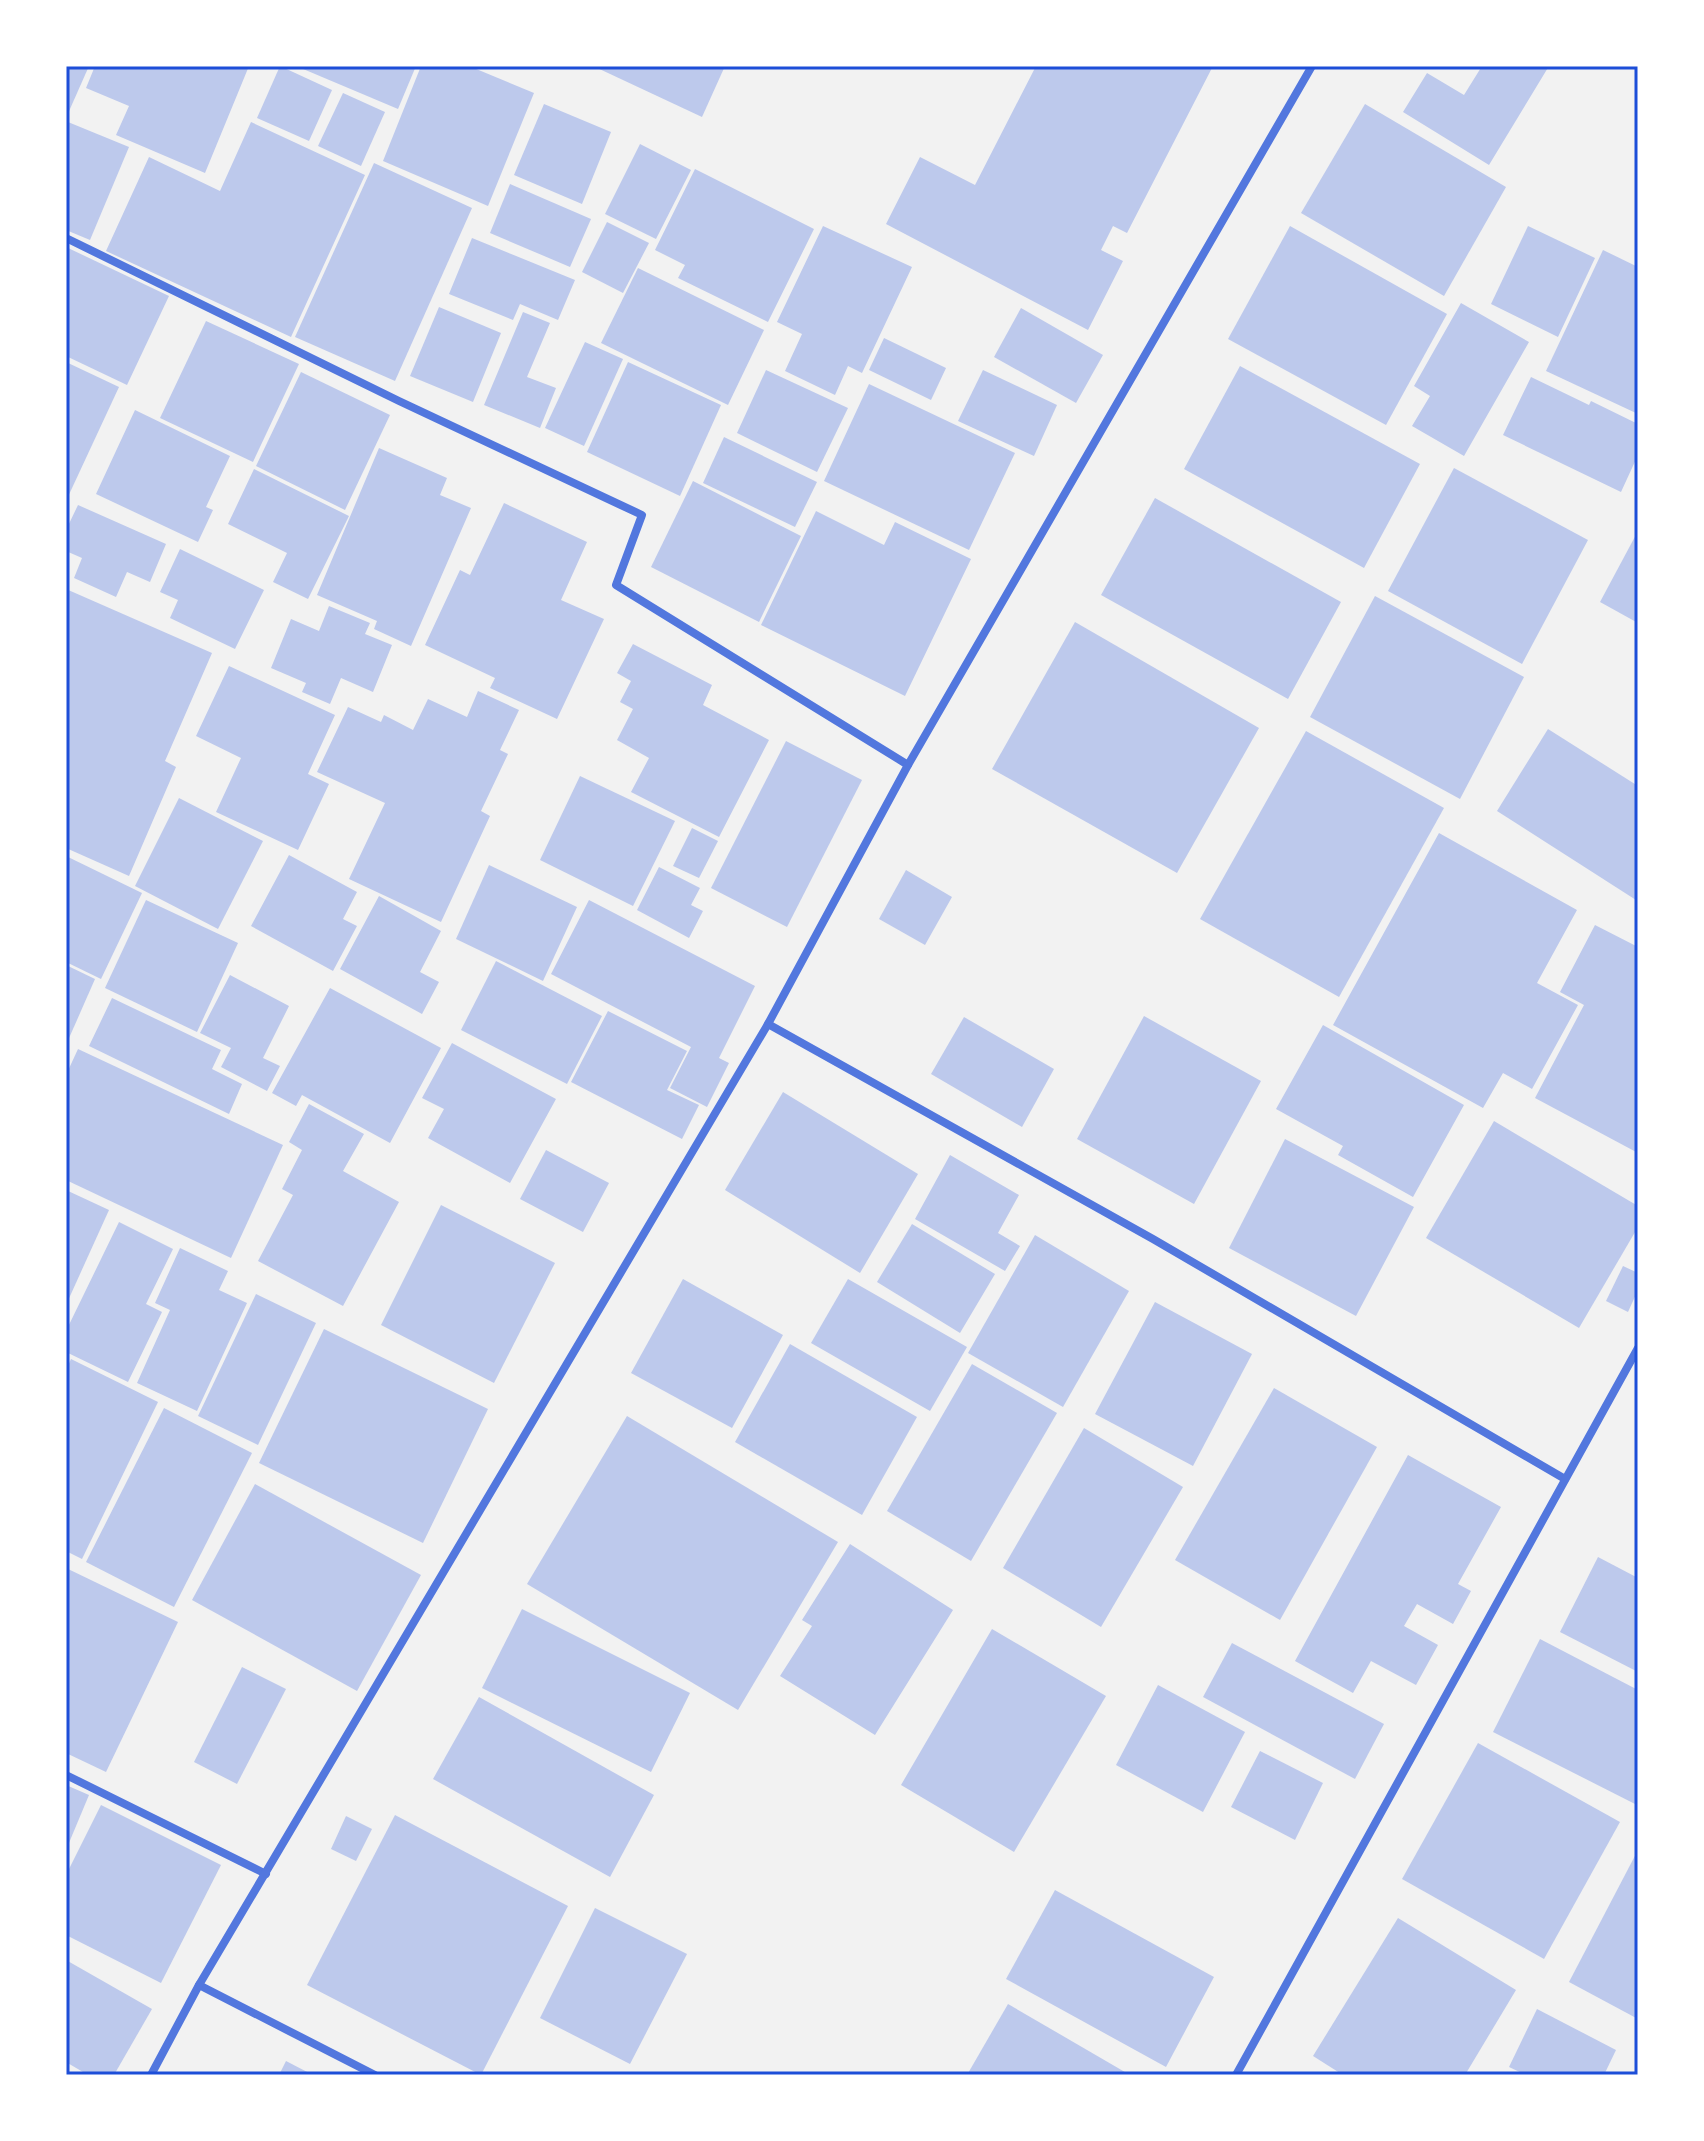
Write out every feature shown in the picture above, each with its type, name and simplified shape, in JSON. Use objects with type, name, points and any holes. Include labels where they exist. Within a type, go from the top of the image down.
[{"type":"street","points":[[151,2075],[199,1985],[768,1024],[908,765],[1312,66]]},
{"type":"street","points":[[66,238],[399,401],[642,515],[616,585],[908,765]]},
{"type":"street","points":[[768,1024],[1153,1239],[1565,1479]]},
{"type":"street","points":[[1236,2075],[1638,1348]]},
{"type":"street","points":[[66,1775],[266,1874]]},
{"type":"street","points":[[199,1985],[375,2075]]},
{"type":"building","points":[[66,66],[89,66],[66,118]]},
{"type":"building","points":[[95,66],[249,66],[205,173],[116,135],[129,106],[86,88]]},
{"type":"building","points":[[280,66],[332,90],[309,141],[257,118]]},
{"type":"building","points":[[296,66],[416,66],[398,109]]},
{"type":"building","points":[[421,66],[469,66],[534,93],[488,206],[383,161]]},
{"type":"building","points":[[593,66],[725,66],[702,117]]},
{"type":"building","points":[[1036,66],[1213,66],[1127,233],[1113,226],[1101,250],[1123,261],[1088,330],[886,224],[920,157],[975,185]]},
{"type":"building","points":[[1482,66],[1549,66],[1489,165],[1403,112],[1427,73],[1464,95]]},
{"type":"building","points":[[343,93],[385,112],[361,166],[318,146]]},
{"type":"building","points":[[544,104],[611,132],[582,204],[514,175]]},
{"type":"building","points":[[1365,104],[1506,187],[1444,296],[1301,213]]},
{"type":"building","points":[[68,122],[129,147],[90,240],[66,230]]},
{"type":"building","points":[[251,122],[365,175],[291,337],[106,251],[149,157],[220,191]]},
{"type":"building","points":[[640,144],[691,170],[656,239],[605,214]]},
{"type":"building","points":[[374,163],[472,208],[395,381],[295,337]]},
{"type":"building","points":[[695,169],[814,229],[768,322],[678,278],[685,265],[655,250]]},
{"type":"building","points":[[510,184],[591,219],[570,267],[490,233]]},
{"type":"building","points":[[607,222],[649,243],[623,293],[582,272]]},
{"type":"building","points":[[823,226],[912,267],[862,373],[848,366],[835,395],[785,371],[802,334],[777,322]]},
{"type":"building","points":[[1290,226],[1447,314],[1386,425],[1228,339]]},
{"type":"building","points":[[1528,226],[1595,258],[1558,337],[1491,304]]},
{"type":"building","points":[[472,238],[575,280],[558,320],[520,304],[513,320],[449,294]]},
{"type":"building","points":[[66,247],[169,296],[127,385],[66,356]]},
{"type":"building","points":[[1603,250],[1638,267],[1638,414],[1546,371]]},
{"type":"building","points":[[638,268],[764,330],[728,405],[601,343]]},
{"type":"building","points":[[1461,303],[1529,342],[1464,456],[1412,426],[1430,396],[1414,386]]},
{"type":"building","points":[[439,307],[501,333],[473,402],[410,376]]},
{"type":"building","points":[[1021,308],[1103,355],[1076,403],[994,357]]},
{"type":"building","points":[[523,312],[550,323],[527,377],[556,388],[540,428],[484,405]]},
{"type":"building","points":[[206,321],[299,364],[253,462],[160,418]]},
{"type":"building","points":[[884,338],[946,368],[931,400],[869,370]]},
{"type":"building","points":[[585,342],[623,359],[584,446],[545,428]]},
{"type":"building","points":[[66,362],[119,387],[66,501]]},
{"type":"building","points":[[628,362],[721,405],[680,496],[587,452]]},
{"type":"building","points":[[1240,366],[1420,464],[1364,568],[1184,469]]},
{"type":"building","points":[[766,370],[848,408],[817,472],[737,433]]},
{"type":"building","points":[[983,370],[1057,405],[1034,456],[958,421]]},
{"type":"building","points":[[301,372],[390,415],[345,510],[256,466]]},
{"type":"building","points":[[1531,377],[1638,424],[1638,455],[1621,492],[1503,435]]},
{"type":"building","points":[[869,384],[1015,453],[969,550],[824,481]]},
{"type":"building","points":[[135,410],[230,456],[206,507],[213,510],[198,542],[96,494]]},
{"type":"building","points":[[724,437],[817,482],[795,527],[703,483]]},
{"type":"building","points":[[379,448],[447,478],[440,495],[471,508],[411,646],[374,629],[377,621],[317,595]]},
{"type":"building","points":[[1454,468],[1588,540],[1522,664],[1388,591]]},
{"type":"building","points":[[254,469],[349,516],[308,599],[273,582],[287,553],[228,524]]},
{"type":"building","points":[[693,481],[801,536],[759,622],[651,567]]},
{"type":"building","points":[[1155,498],[1341,602],[1288,699],[1101,595]]},
{"type":"building","points":[[504,503],[587,542],[561,600],[604,619],[557,719],[490,688],[495,678],[425,645],[460,570],[470,575]]},
{"type":"building","points":[[78,505],[166,544],[150,582],[127,572],[116,597],[74,578],[82,558],[66,551],[66,530]]},
{"type":"building","points":[[816,511],[884,545],[895,522],[971,559],[905,696],[761,625]]},
{"type":"building","points":[[1638,531],[1638,623],[1600,602]]},
{"type":"building","points":[[180,549],[264,590],[235,649],[170,618],[178,600],[160,592]]},
{"type":"building","points":[[66,589],[212,653],[165,761],[176,767],[129,876],[66,848]]},
{"type":"building","points":[[1375,596],[1524,677],[1460,799],[1310,717]]},
{"type":"building","points":[[329,606],[370,623],[365,634],[392,645],[373,692],[341,678],[330,704],[302,692],[306,683],[271,668],[291,619],[319,631]]},
{"type":"building","points":[[1075,622],[1259,728],[1177,873],[992,769]]},
{"type":"building","points":[[633,644],[712,685],[703,705],[769,740],[719,837],[631,792],[649,758],[617,740],[633,709],[620,702],[631,681],[617,673]]},
{"type":"building","points":[[229,666],[335,715],[308,774],[329,784],[298,850],[216,812],[241,758],[196,736]]},
{"type":"building","points":[[478,691],[519,710],[500,750],[508,754],[481,811],[490,816],[441,922],[349,879],[385,803],[317,772],[348,707],[381,722],[384,715],[413,730],[428,699],[467,717]]},
{"type":"building","points":[[1548,729],[1638,786],[1636,900],[1497,811]]},
{"type":"building","points":[[1306,731],[1444,808],[1339,997],[1200,919]]},
{"type":"building","points":[[786,741],[862,780],[787,927],[711,888]]},
{"type":"building","points":[[580,776],[675,821],[633,906],[540,860]]},
{"type":"building","points":[[179,798],[263,841],[218,929],[135,886]]},
{"type":"building","points":[[692,828],[718,841],[699,878],[673,866]]},
{"type":"building","points":[[1439,833],[1577,910],[1537,983],[1578,1005],[1532,1089],[1503,1073],[1483,1108],[1333,1025]]},
{"type":"building","points":[[289,855],[357,892],[343,919],[357,926],[333,971],[251,926]]},
{"type":"building","points":[[66,856],[142,893],[101,979],[66,962]]},
{"type":"building","points":[[489,865],[577,907],[543,981],[456,939]]},
{"type":"building","points":[[659,867],[700,888],[691,905],[703,911],[689,938],[637,910]]},
{"type":"building","points":[[906,870],[952,897],[925,945],[879,919]]},
{"type":"building","points":[[379,896],[441,931],[420,972],[439,982],[422,1014],[340,969]]},
{"type":"building","points":[[146,900],[238,943],[197,1032],[105,988]]},
{"type":"building","points":[[589,900],[755,986],[719,1058],[729,1063],[707,1107],[670,1088],[691,1047],[551,974]]},
{"type":"building","points":[[1595,925],[1638,947],[1638,1153],[1535,1098],[1584,1005],[1560,992]]},
{"type":"building","points":[[496,961],[602,1016],[567,1084],[461,1030]]},
{"type":"building","points":[[66,965],[95,979],[66,1045]]},
{"type":"building","points":[[230,975],[289,1006],[263,1058],[280,1066],[267,1091],[221,1067],[231,1048],[200,1033]]},
{"type":"building","points":[[330,988],[441,1048],[390,1143],[302,1095],[296,1106],[272,1093]]},
{"type":"building","points":[[112,998],[221,1050],[212,1069],[242,1084],[229,1114],[89,1046]]},
{"type":"building","points":[[608,1011],[687,1051],[667,1090],[699,1105],[682,1139],[571,1082]]},
{"type":"building","points":[[1144,1016],[1261,1081],[1194,1204],[1077,1139]]},
{"type":"building","points":[[964,1017],[1054,1069],[1022,1127],[931,1074]]},
{"type":"building","points":[[1323,1025],[1464,1105],[1413,1197],[1338,1155],[1343,1146],[1276,1109]]},
{"type":"building","points":[[452,1043],[556,1099],[510,1183],[428,1138],[444,1109],[422,1098]]},
{"type":"building","points":[[78,1049],[283,1145],[231,1258],[66,1180],[66,1075]]},
{"type":"building","points":[[783,1092],[918,1174],[860,1273],[725,1190]]},
{"type":"building","points":[[309,1104],[364,1134],[343,1171],[399,1202],[343,1306],[258,1261],[293,1195],[282,1189],[302,1150],[289,1142]]},
{"type":"building","points":[[1494,1121],[1638,1206],[1638,1227],[1579,1328],[1426,1238]]},
{"type":"building","points":[[1285,1139],[1414,1207],[1356,1316],[1229,1248]]},
{"type":"building","points":[[546,1150],[609,1183],[583,1232],[520,1199]]},
{"type":"building","points":[[950,1155],[1019,1195],[998,1233],[1020,1246],[1005,1271],[915,1219]]},
{"type":"building","points":[[66,1190],[109,1210],[66,1305]]},
{"type":"building","points":[[441,1205],[555,1263],[494,1383],[381,1325]]},
{"type":"building","points":[[119,1222],[173,1249],[146,1304],[162,1312],[128,1382],[66,1352],[66,1331]]},
{"type":"building","points":[[912,1224],[995,1274],[960,1333],[877,1282]]},
{"type":"building","points":[[1035,1235],[1129,1291],[1063,1407],[968,1353]]},
{"type":"building","points":[[180,1248],[228,1271],[219,1290],[247,1303],[197,1411],[137,1383],[170,1310],[155,1303]]},
{"type":"building","points":[[1623,1266],[1638,1273],[1638,1290],[1628,1312],[1606,1301]]},
{"type":"building","points":[[683,1279],[783,1335],[732,1428],[631,1373]]},
{"type":"building","points":[[848,1279],[967,1347],[930,1411],[811,1343]]},
{"type":"building","points":[[256,1294],[316,1323],[258,1445],[198,1416]]},
{"type":"building","points":[[1155,1302],[1252,1354],[1193,1466],[1095,1414]]},
{"type":"building","points":[[324,1329],[488,1409],[423,1543],[259,1463]]},
{"type":"building","points":[[790,1344],[917,1417],[862,1515],[735,1442]]},
{"type":"building","points":[[71,1359],[158,1402],[82,1559],[66,1551],[66,1370]]},
{"type":"building","points":[[972,1364],[1057,1413],[971,1561],[887,1511]]},
{"type":"building","points":[[1274,1388],[1377,1447],[1280,1620],[1175,1560]]},
{"type":"building","points":[[164,1408],[252,1453],[174,1607],[86,1562]]},
{"type":"building","points":[[627,1416],[838,1542],[738,1710],[527,1584]]},
{"type":"building","points":[[1084,1428],[1183,1487],[1101,1627],[1003,1568]]},
{"type":"building","points":[[1408,1455],[1501,1507],[1458,1584],[1471,1591],[1453,1624],[1417,1604],[1404,1626],[1438,1645],[1416,1685],[1371,1661],[1353,1693],[1295,1661]]},
{"type":"building","points":[[255,1484],[421,1575],[357,1691],[192,1600]]},
{"type":"building","points":[[850,1544],[953,1610],[875,1735],[780,1676],[812,1626],[802,1620]]},
{"type":"building","points":[[1598,1557],[1638,1578],[1638,1672],[1560,1632]]},
{"type":"building","points":[[66,1568],[178,1622],[106,1772],[66,1753]]},
{"type":"building","points":[[522,1609],[690,1693],[651,1772],[482,1688]]},
{"type":"building","points":[[992,1629],[1106,1696],[1014,1852],[901,1785]]},
{"type":"building","points":[[1540,1639],[1638,1690],[1638,1799],[1635,1804],[1493,1732]]},
{"type":"building","points":[[1232,1643],[1384,1724],[1355,1779],[1203,1697]]},
{"type":"building","points":[[242,1667],[286,1689],[237,1784],[194,1762]]},
{"type":"building","points":[[1158,1685],[1245,1732],[1203,1812],[1116,1765]]},
{"type":"building","points":[[479,1697],[654,1795],[610,1877],[433,1779]]},
{"type":"building","points":[[1478,1743],[1620,1822],[1544,1959],[1402,1879]]},
{"type":"building","points":[[1260,1751],[1323,1783],[1295,1840],[1231,1807]]},
{"type":"building","points":[[66,1785],[89,1795],[66,1850]]},
{"type":"building","points":[[101,1805],[221,1865],[161,1983],[66,1935],[66,1875]]},
{"type":"building","points":[[395,1815],[568,1906],[481,2075],[307,1985]]},
{"type":"building","points":[[346,1816],[372,1829],[356,1861],[331,1849]]},
{"type":"building","points":[[1638,1850],[1638,2019],[1569,1982]]},
{"type":"building","points":[[1055,1890],[1214,1977],[1166,2067],[1006,1979]]},
{"type":"building","points":[[595,1908],[687,1954],[630,2064],[540,2018]]},
{"type":"building","points":[[1398,1918],[1516,1990],[1465,2075],[1343,2075],[1313,2056]]},
{"type":"building","points":[[66,1960],[152,2009],[114,2075],[88,2075],[66,2062]]},
{"type":"building","points":[[1008,2004],[1130,2075],[967,2075]]},
{"type":"building","points":[[1537,2009],[1616,2050],[1604,2075],[1526,2075],[1509,2067]]},
{"type":"building","points":[[286,2061],[313,2075],[279,2075]]}]
